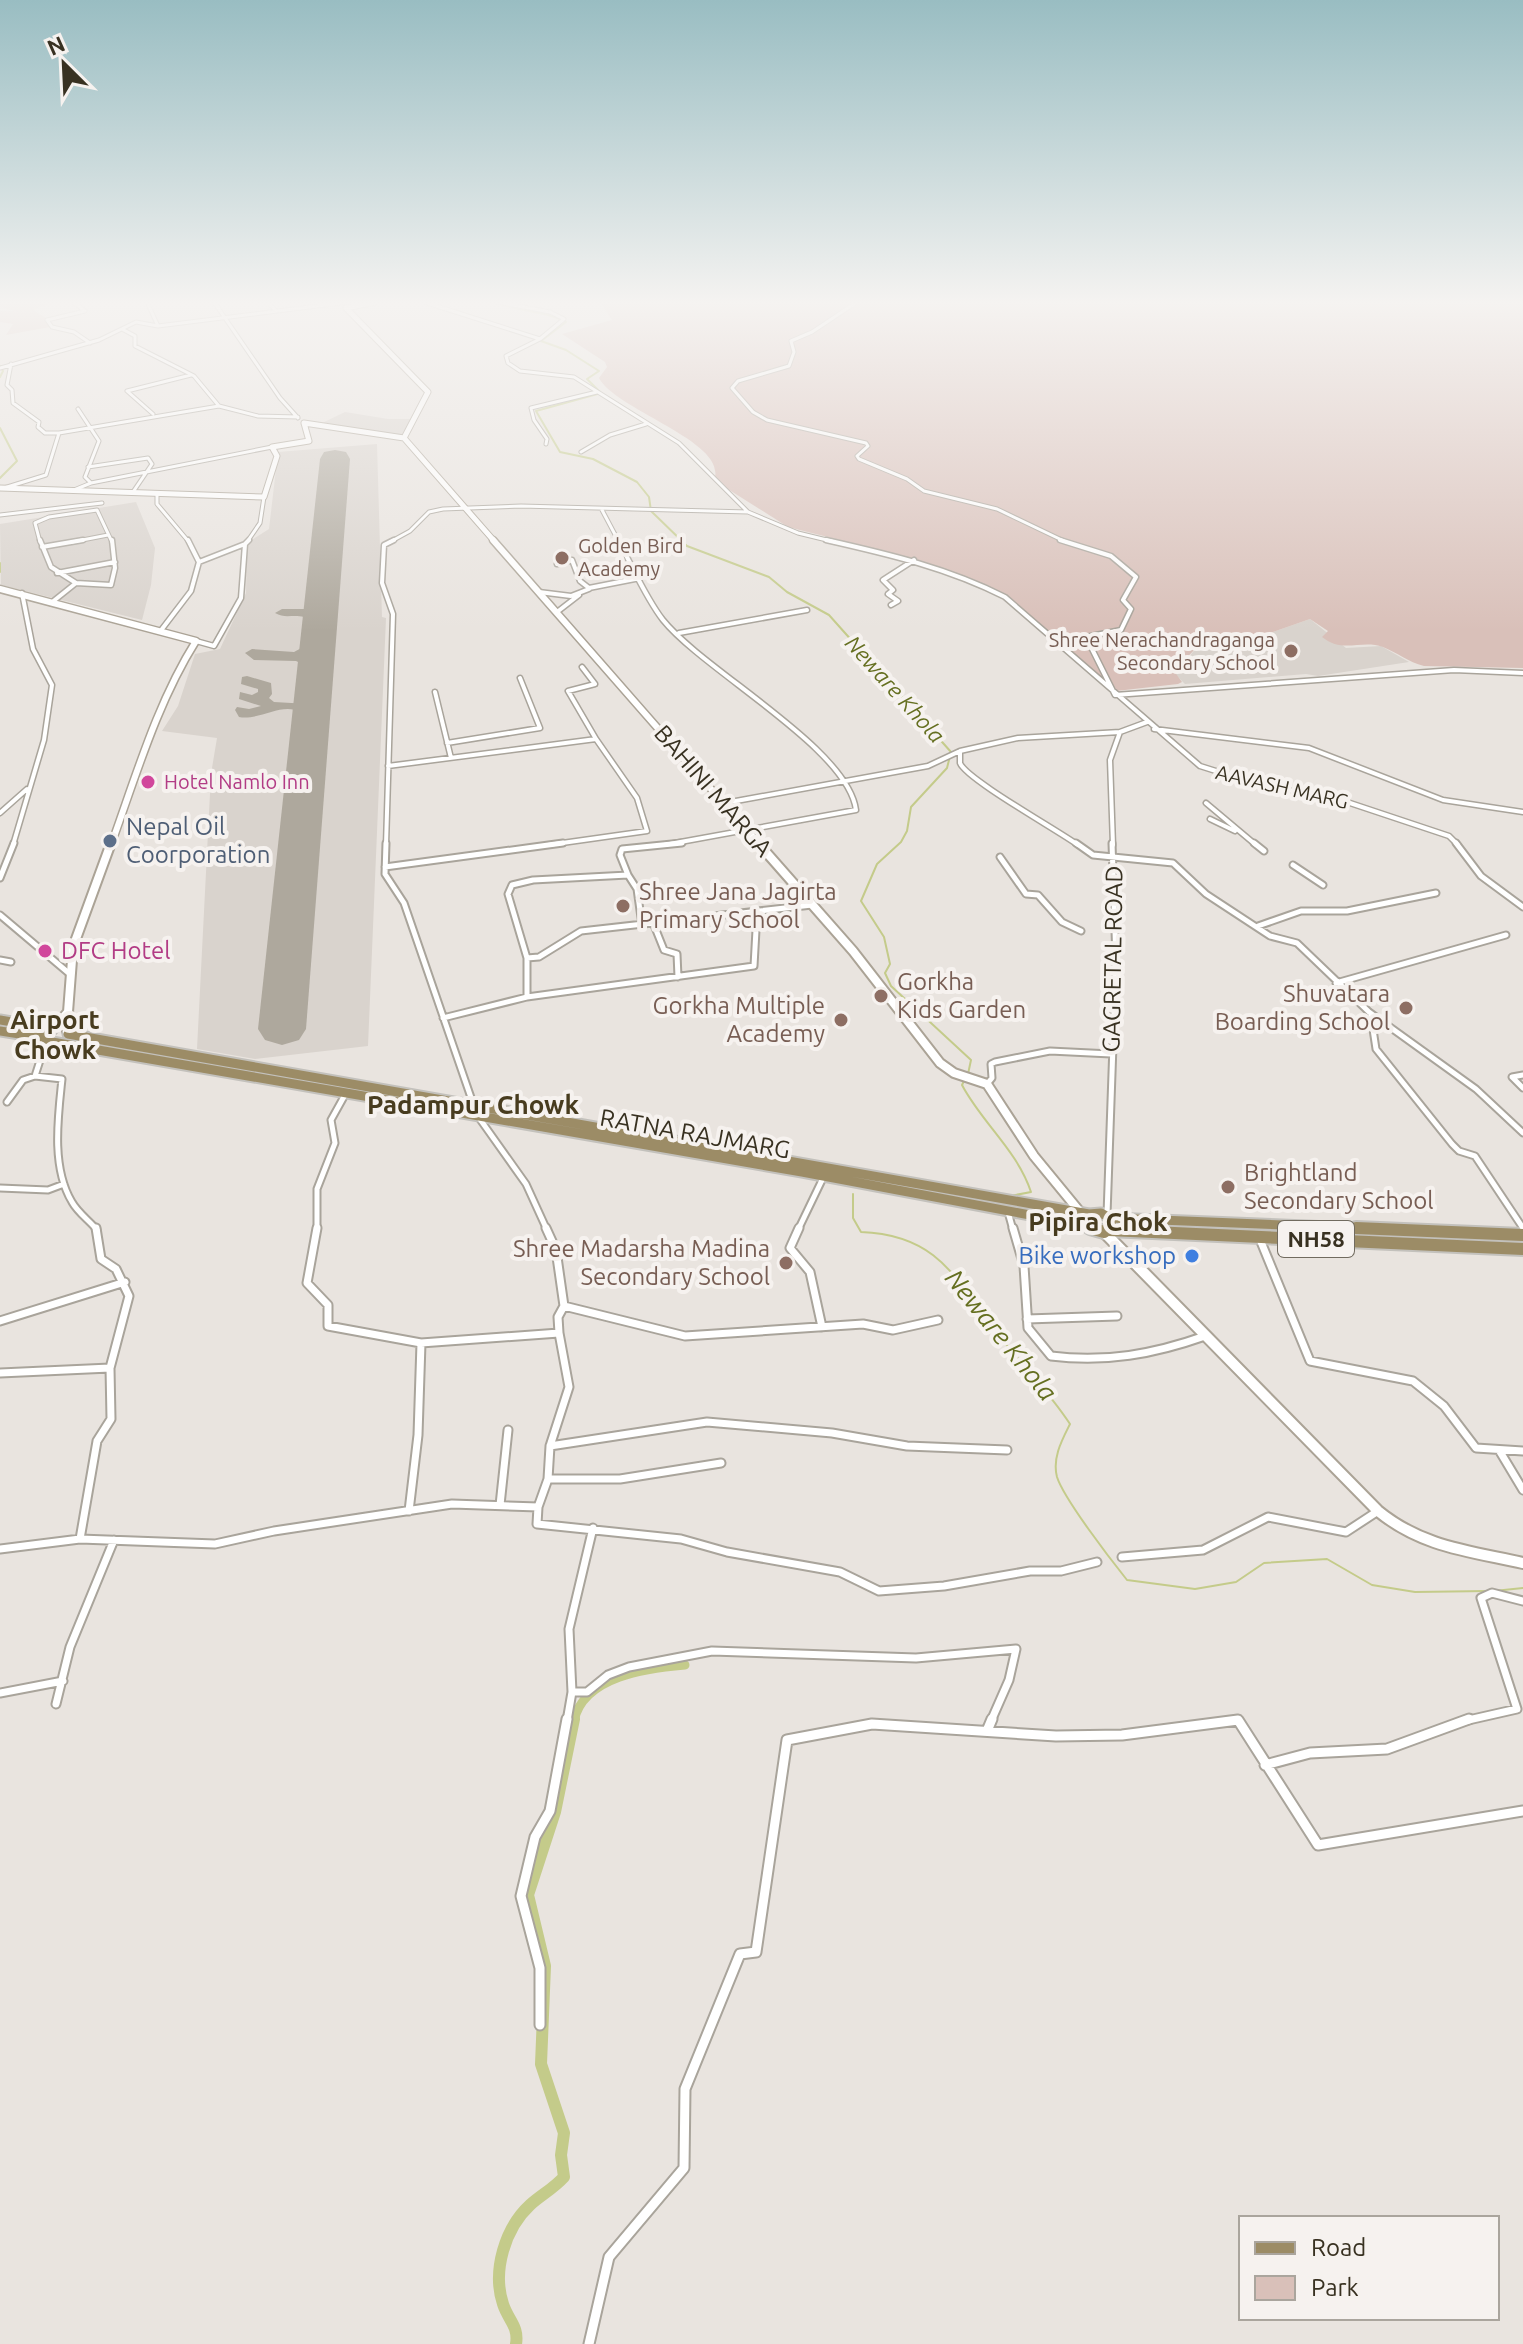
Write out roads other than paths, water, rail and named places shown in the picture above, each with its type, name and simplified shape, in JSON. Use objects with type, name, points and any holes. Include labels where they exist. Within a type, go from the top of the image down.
[{"type":"main road","name":"RATNA RAJMARG","points":[[0,1020],[1088,1226],[1523,1235]]},
{"type":"main road","points":[[52,1041],[53,1029]]},
{"type":"main road","name":"RATNA RAJMARG","points":[[0,1031],[346,1093],[475,1110],[1085,1213],[1107,1224],[1259,1237],[1523,1249]]},
{"type":"main road","points":[[52,1041],[67,1032]]},
{"type":"main road","points":[[1085,1213],[1088,1226]]},
{"type":"street","points":[[24,411],[39,422],[38,427],[45,433],[179,411]]},
{"type":"street","points":[[80,411],[99,441],[85,477],[92,487]]},
{"type":"street","points":[[149,411],[153,415]]},
{"type":"street","points":[[240,411],[258,416],[298,417]]},
{"type":"street","points":[[76,505],[97,479],[145,473],[309,441],[304,423],[294,411]]},
{"type":"street","points":[[304,423],[404,438],[418,411]]},
{"type":"street","points":[[532,411],[547,439],[546,444]]},
{"type":"street","points":[[632,411],[646,424],[679,443],[748,512]]},
{"type":"street","points":[[753,411],[833,440],[866,443],[868,446],[857,456],[859,459],[902,476],[924,491],[997,509],[1049,536],[1111,556],[1136,577],[1123,600],[1131,609],[1121,630],[1086,637],[1090,653],[1104,669],[1116,691],[1115,695],[1454,670],[1523,673]]},
{"type":"street","points":[[581,452],[610,435],[646,424]]},
{"type":"street","points":[[0,488],[46,475],[59,433]]},
{"type":"street","name":"BAHINI MARGA","points":[[404,438],[853,951],[940,1063],[963,1076],[987,1084]]},
{"type":"street","points":[[199,562],[245,544],[258,530],[265,514],[264,497],[277,456],[272,447]]},
{"type":"street","points":[[88,467],[148,458],[152,464],[133,492]]},
{"type":"street","points":[[0,488],[74,490],[92,487],[133,492],[264,497]]},
{"type":"street","points":[[157,493],[157,504],[187,537],[199,562],[191,591],[162,629]]},
{"type":"street","points":[[0,515],[102,503]]},
{"type":"street","points":[[748,512],[463,507],[429,512],[410,531],[384,545],[382,583],[393,614],[385,867],[388,882],[404,903],[475,1110],[526,1184],[552,1235],[564,1306],[558,1317],[569,1387],[550,1446],[548,1479],[538,1507],[537,1524],[681,1539],[727,1552],[840,1572],[879,1591],[944,1586],[1030,1571],[1061,1571],[1097,1562]]},
{"type":"street","points":[[602,509],[663,620],[769,709],[844,779],[854,794],[856,810],[697,841],[622,849],[620,855],[637,889],[642,925]]},
{"type":"street","points":[[97,510],[103,515],[116,554],[117,574],[111,585],[100,587],[76,583],[53,574],[42,547],[35,523],[49,517],[97,510]]},
{"type":"street","name":"AAVASH MARG","points":[[748,512],[798,533],[914,560],[976,582],[1018,605],[1154,729],[1212,772],[1347,802],[1449,836],[1481,876],[1523,907]]},
{"type":"street","points":[[42,547],[108,535]]},
{"type":"street","points":[[0,589],[162,629],[214,646],[232,617],[244,583],[245,544]]},
{"type":"street","points":[[557,564],[572,560],[580,581],[589,588]]},
{"type":"street","points":[[891,605],[898,601],[888,594],[893,590],[883,580],[914,560]]},
{"type":"street","points":[[53,574],[115,562]]},
{"type":"street","points":[[557,612],[589,588],[640,578]]},
{"type":"street","points":[[51,603],[76,583]]},
{"type":"street","points":[[539,592],[566,596],[580,594]]},
{"type":"street","points":[[0,878],[20,826],[44,740],[52,685],[33,649],[22,593]]},
{"type":"street","points":[[679,633],[807,610]]},
{"type":"street","points":[[67,1032],[71,1021],[68,1012],[73,947],[154,727],[181,665],[196,641]]},
{"type":"street","points":[[385,867],[647,831],[649,823],[641,807],[568,691],[595,684],[582,667]]},
{"type":"street","points":[[447,743],[540,728],[520,678]]},
{"type":"street","points":[[435,692],[451,758]]},
{"type":"street","points":[[725,803],[928,766],[960,751],[1034,736],[1120,732],[1147,722]]},
{"type":"street","points":[[1154,729],[1309,748],[1443,800],[1523,812]]},
{"type":"street","name":"GAGRETAL ROAD","points":[[1107,1224],[1113,1122],[1111,1054],[1115,1012],[1115,858],[1109,766],[1120,732]]},
{"type":"street","points":[[388,766],[596,739]]},
{"type":"street","points":[[960,751],[962,769],[981,779],[1016,808],[1051,825],[1093,855],[1173,863],[1206,894],[1270,936],[1297,943],[1369,1012],[1476,1089],[1523,1133]]},
{"type":"street","points":[[1,810],[29,787]]},
{"type":"street","points":[[1206,803],[1222,811],[1240,832],[1264,851]]},
{"type":"street","points":[[1210,819],[1240,832]]},
{"type":"street","points":[[1000,857],[1026,894],[1038,895],[1062,922],[1081,931]]},
{"type":"street","points":[[1293,865],[1323,885]]},
{"type":"street","points":[[527,997],[527,958],[508,894],[512,885],[533,880],[628,875]]},
{"type":"street","points":[[1258,926],[1291,915],[1333,907],[1347,911],[1436,893]]},
{"type":"street","points":[[527,958],[539,957],[581,931],[812,905]]},
{"type":"street","points":[[443,1018],[527,997],[754,966],[757,912]]},
{"type":"street","points":[[0,915],[71,975]]},
{"type":"street","points":[[654,925],[664,950],[677,954],[678,977]]},
{"type":"street","points":[[1336,983],[1506,935]]},
{"type":"street","points":[[0,960],[11,962]]},
{"type":"street","points":[[53,1029],[68,1012]]},
{"type":"street","points":[[1369,1012],[1373,1020],[1376,1049],[1452,1144],[1459,1151],[1475,1156],[1523,1228]]},
{"type":"street","points":[[35,1076],[43,1051],[52,1041]]},
{"type":"street","points":[[1085,1213],[1034,1156],[987,1084],[992,1078],[991,1064],[995,1062],[1050,1051],[1111,1054]]},
{"type":"street","points":[[1523,1075],[1512,1077],[1523,1088]]},
{"type":"street","points":[[7,1102],[23,1080],[35,1076],[62,1079],[57,1128],[64,1184],[73,1204],[97,1229],[101,1259],[116,1269],[125,1282],[128,1308],[115,1340],[110,1368],[111,1419],[97,1441],[80,1539]]},
{"type":"street","points":[[346,1093],[331,1120],[335,1143],[317,1189],[318,1223],[307,1283],[328,1305],[328,1326],[421,1343],[559,1333]]},
{"type":"street","points":[[822,1327],[808,1265],[801,1253],[790,1248],[823,1178]]},
{"type":"street","points":[[0,1188],[48,1190],[64,1184]]},
{"type":"street","points":[[1008,1212],[1024,1266],[1028,1328],[1051,1356],[1069,1360],[1155,1354],[1205,1336]]},
{"type":"street","points":[[1107,1224],[1205,1336],[1378,1511],[1403,1531],[1432,1543],[1518,1559],[1523,1563]]},
{"type":"street","points":[[1259,1237],[1310,1361],[1351,1372],[1403,1376],[1425,1389],[1476,1448],[1523,1451]]},
{"type":"street","points":[[0,1321],[125,1282]]},
{"type":"street","points":[[564,1306],[589,1317],[663,1328],[685,1336],[863,1324],[893,1330],[938,1320]]},
{"type":"street","points":[[1027,1319],[1117,1316]]},
{"type":"street","points":[[409,1511],[418,1435],[421,1343]]},
{"type":"street","points":[[0,1373],[110,1368]]},
{"type":"street","points":[[550,1446],[707,1422],[832,1433],[907,1446],[1007,1450]]},
{"type":"street","points":[[500,1505],[508,1430]]},
{"type":"street","points":[[1499,1450],[1506,1467],[1523,1490]]},
{"type":"street","points":[[548,1479],[620,1479],[721,1463]]},
{"type":"street","points":[[0,1549],[80,1539],[215,1544],[274,1531],[452,1504],[538,1507]]},
{"type":"street","points":[[1122,1557],[1203,1550],[1268,1517],[1346,1532],[1378,1511]]},
{"type":"street","points":[[540,2025],[540,1968],[521,1896],[535,1837],[550,1811],[572,1692],[569,1629],[593,1528]]},
{"type":"street","points":[[56,1704],[70,1647],[114,1540]]},
{"type":"street","points":[[1265,1765],[1310,1753],[1387,1749],[1471,1718],[1517,1709],[1481,1598],[1492,1593],[1523,1601]]},
{"type":"street","points":[[572,1692],[587,1692],[608,1675],[629,1667],[712,1651],[916,1658],[1016,1649],[1009,1680],[987,1731]]},
{"type":"street","points":[[0,1693],[63,1681]]},
{"type":"street","points":[[589,2344],[609,2257],[684,2168],[685,2089],[740,1954],[756,1952],[787,1740],[872,1724],[1122,1735],[1238,1720],[1318,1845],[1523,1811]]},
{"type":"waterway","name":"Neware Khola","points":[[536,411],[560,452],[593,459],[637,482],[649,497],[651,511],[687,546],[769,577],[787,592],[829,615],[951,752],[947,768],[911,807],[907,831],[901,842],[877,864],[861,901],[884,937],[890,964],[885,973],[891,986],[971,1060],[968,1074]]},
{"type":"waterway","points":[[0,428],[17,461],[0,478]]},
{"type":"waterway","points":[[0,563],[0,572]]},
{"type":"waterway","name":"Neware Khola","points":[[965,1079],[962,1085],[970,1099],[1017,1163],[1031,1192],[1010,1196]]},
{"type":"waterway","name":"Neware Khola","points":[[873,1171],[961,1187]]},
{"type":"waterway","name":"Neware Khola","points":[[853,1194],[853,1218],[861,1232],[888,1235],[910,1242],[944,1265],[1062,1412],[1070,1424],[1057,1456],[1057,1477],[1078,1514],[1127,1580],[1195,1589],[1236,1582],[1264,1563],[1327,1559],[1372,1585],[1415,1592],[1488,1591]]},
{"type":"waterway","name":"Neware Khola","points":[[1494,1591],[1523,1588]]},
{"type":"waterway","points":[[574,1721],[580,1706],[603,1684],[636,1672],[685,1665]]},
{"type":"waterway","points":[[516,2344],[515,2328],[505,2310],[500,2291],[503,2251],[521,2215],[564,2177],[561,2155],[564,2133],[541,2064],[545,1966],[528,1895],[555,1812],[574,1719]]},
{"type":"place","name":"Golden Bird Academy","points":[[562,558]]},
{"type":"place","name":"Shree Nerachandraganga Secondary School","points":[[1291,651]]},
{"type":"place","name":"Hotel Namlo Inn","points":[[148,782]]},
{"type":"place","name":"Nepal Oil Coorporation","points":[[110,841]]},
{"type":"place","name":"Shree Jana Jagirta Primary School","points":[[623,906]]},
{"type":"place","name":"DFC Hotel","points":[[45,951]]},
{"type":"place","name":"Gorkha Kids Garden","points":[[881,996]]},
{"type":"place","name":"Shuvatara Boarding School","points":[[1406,1008]]},
{"type":"place","name":"Gorkha Multiple Academy","points":[[841,1020]]},
{"type":"place","name":"Brightland Secondary School","points":[[1228,1187]]},
{"type":"place","name":"Bike workshop","points":[[1192,1256]]},
{"type":"place","name":"Shree Madarsha Madina Secondary School","points":[[786,1263]]},
{"type":"district","name":"Airport Chowk","points":[[55,1035]]},
{"type":"district","name":"Padampur Chowk","points":[[473,1105]]},
{"type":"district","name":"Pipira Chok","points":[[1098,1222]]}]
